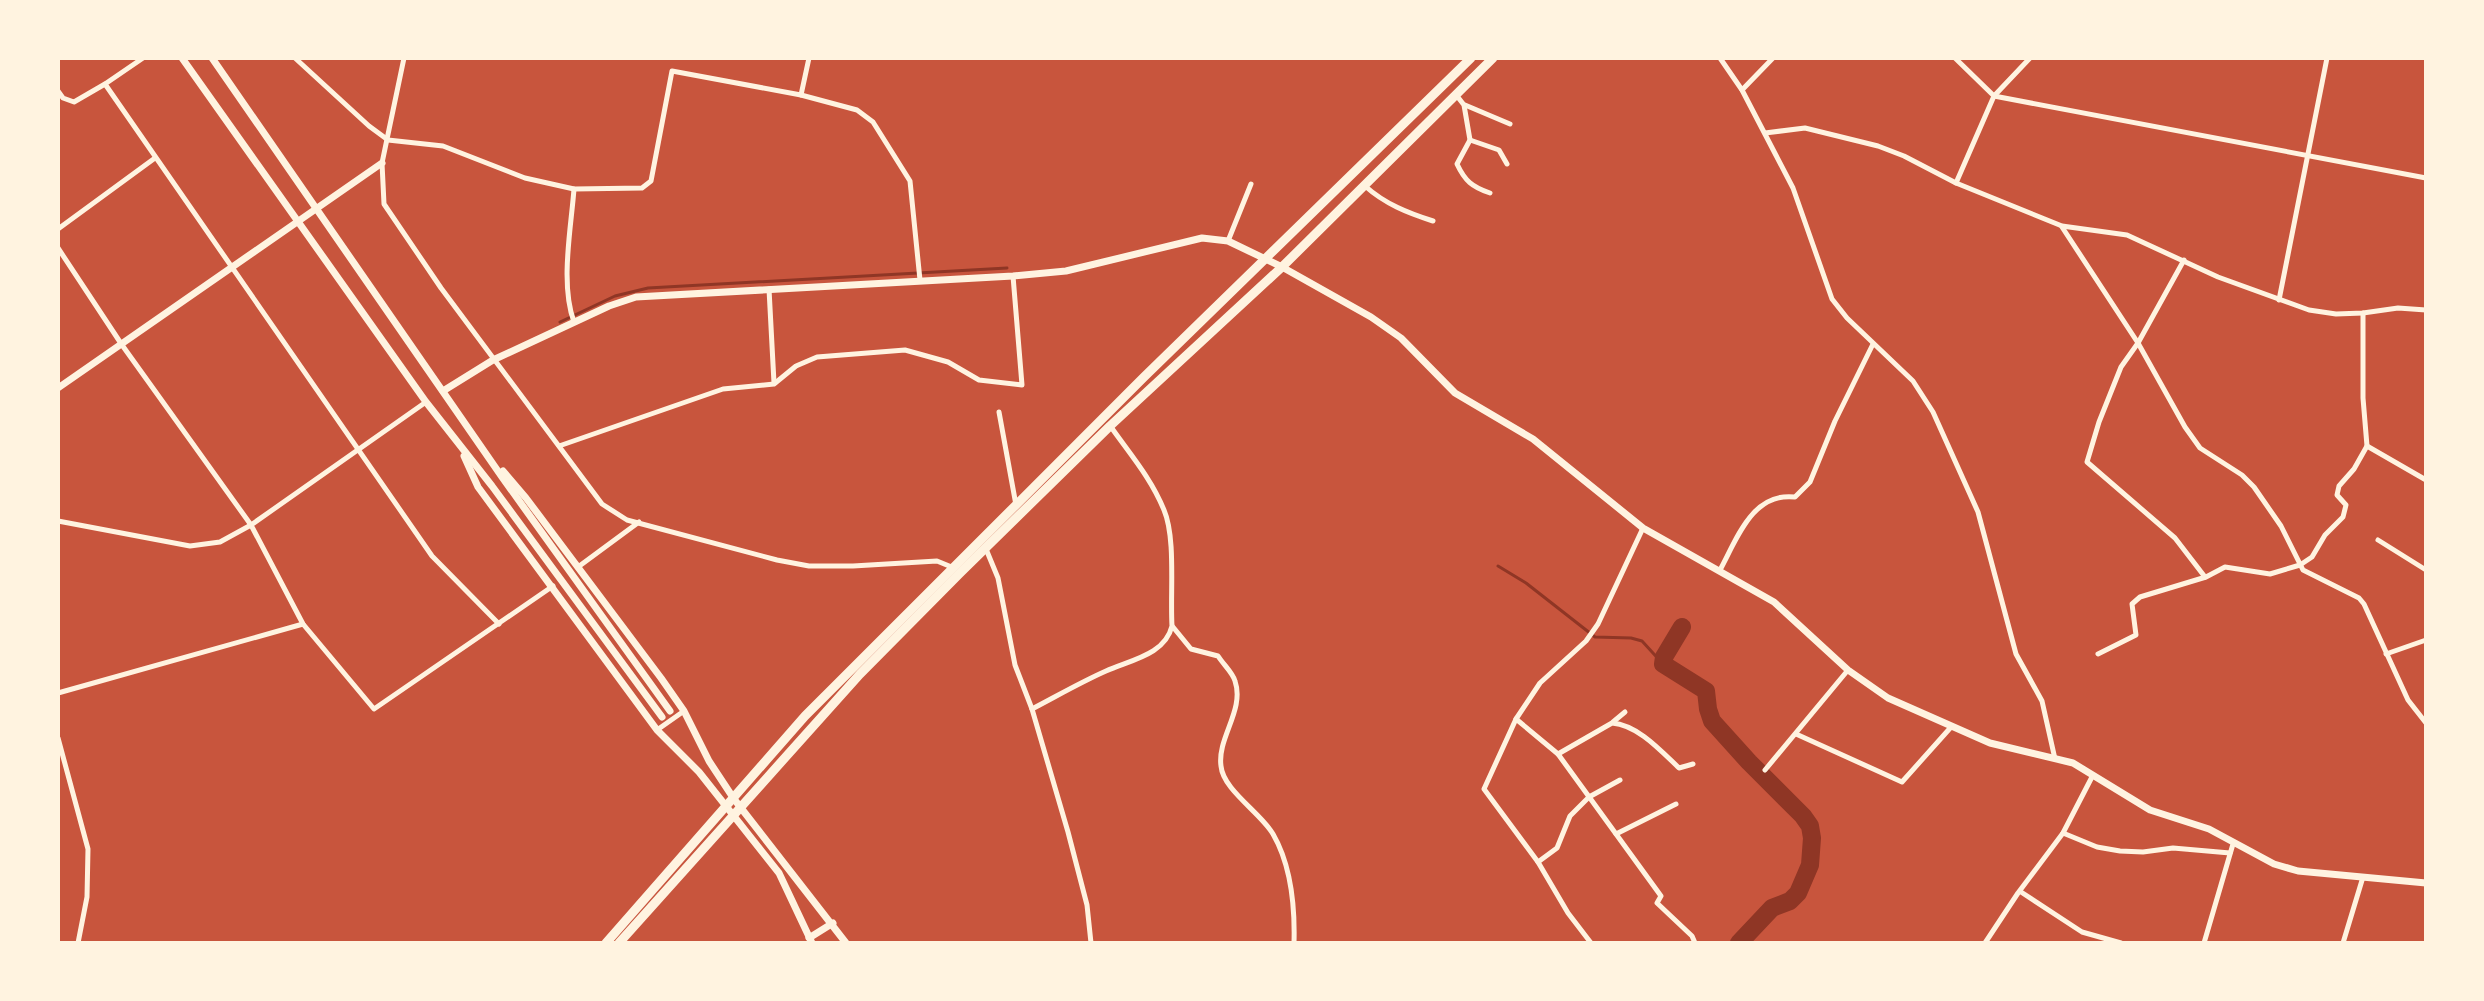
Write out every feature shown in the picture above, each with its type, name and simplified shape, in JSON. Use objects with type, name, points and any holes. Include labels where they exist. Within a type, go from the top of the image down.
[{"type":"main road","points":[[619,943],[1016,506],[1471,58]]},
{"type":"main road","points":[[606,943],[805,716],[957,570],[986,549],[1110,426],[1282,267],[1493,58]]},
{"type":"street","points":[[58,91],[63,98],[74,102],[143,58]]},
{"type":"street","points":[[182,58],[426,402],[662,717]]},
{"type":"street","points":[[212,58],[480,446],[670,711]]},
{"type":"street","points":[[295,58],[388,140],[443,146],[525,178],[574,189],[642,188],[651,181],[672,71],[801,95],[857,110],[873,122],[901,164],[912,192],[920,280]]},
{"type":"street","points":[[404,58],[382,163],[384,204],[493,360],[602,504],[627,520],[809,566],[937,561],[957,570]]},
{"type":"street","points":[[801,95],[809,58]]},
{"type":"street","points":[[1720,58],[1742,90],[1798,200],[1832,299],[1873,344],[1913,381],[1933,412],[1978,512],[2016,654],[2042,701],[2055,759]]},
{"type":"street","points":[[1742,90],[1773,58]]},
{"type":"street","points":[[1955,58],[1994,96],[2426,178]]},
{"type":"street","points":[[1956,183],[1994,96],[2030,58]]},
{"type":"street","points":[[2279,301],[2327,58]]},
{"type":"street","points":[[105,84],[432,556],[499,624]]},
{"type":"street","points":[[1456,95],[1464,105],[1510,124]]},
{"type":"street","points":[[1464,105],[1470,140],[1457,164],[1472,187],[1490,193]]},
{"type":"street","points":[[1765,133],[1805,128],[1825,131],[1904,156],[1956,183],[2062,226],[2127,235],[2279,301],[2336,314],[2398,308],[2426,310]]},
{"type":"street","points":[[1470,140],[1499,150],[1507,164]]},
{"type":"street","points":[[58,229],[155,158]]},
{"type":"street","points":[[58,388],[382,163]]},
{"type":"street","points":[[1228,241],[1251,184]]},
{"type":"street","points":[[1365,185],[1377,197],[1407,213],[1433,221]]},
{"type":"street","points":[[574,189],[567,288],[569,309],[575,323]]},
{"type":"street","points":[[2062,226],[2138,343],[2200,448],[2242,475],[2254,487],[2281,526],[2300,565],[2312,575],[2359,598],[2364,604],[2408,700],[2426,723]]},
{"type":"street","points":[[443,391],[493,360],[609,306],[636,297],[1066,271],[1202,238],[1228,241],[1371,317],[1401,338],[1455,393],[1533,439],[1643,528],[1774,602],[1848,670],[1888,698],[1990,743],[2073,763],[2150,810],[2209,829],[2274,864],[2298,871],[2426,883]]},
{"type":"street","points":[[58,248],[122,345],[251,525],[303,624],[374,709],[553,586]]},
{"type":"street","points":[[2184,260],[2138,343],[2121,367],[2109,392],[2087,462],[2175,538],[2206,577]]},
{"type":"street","points":[[559,446],[723,389],[774,384],[796,366],[817,357],[905,350],[948,362],[979,380],[1022,385],[1013,276]]},
{"type":"street","points":[[769,289],[774,384]]},
{"type":"street","points":[[2098,654],[2136,635],[2133,601],[2206,577],[2225,567],[2270,574],[2300,565],[2312,557],[2325,535],[2343,517],[2346,505],[2337,495],[2339,486],[2354,469],[2367,446],[2363,398],[2363,313]]},
{"type":"street","points":[[1720,570],[1750,514],[1780,496],[1795,497],[1810,482],[1835,421],[1873,344]]},
{"type":"street","points":[[58,521],[190,546],[220,542],[251,525],[426,402]]},
{"type":"street","points":[[999,412],[1016,506]]},
{"type":"street","points":[[1032,709],[1146,655],[1170,635],[1170,535],[1164,511],[1146,472],[1110,426]]},
{"type":"street","points":[[460,446],[478,487],[657,730],[731,802]]},
{"type":"street","points":[[480,446],[526,498],[684,711],[731,802],[779,873],[810,940],[833,923]]},
{"type":"street","points":[[2367,446],[2426,480]]},
{"type":"street","points":[[577,567],[639,522]]},
{"type":"street","points":[[1591,943],[1568,913],[1538,862],[1484,789],[1516,719],[1540,683],[1586,641],[1598,624],[1643,528]]},
{"type":"street","points":[[2378,540],[2426,570]]},
{"type":"street","points":[[986,549],[998,578],[1015,665],[1032,709],[1087,905],[1091,943]]},
{"type":"street","points":[[58,693],[303,624]]},
{"type":"street","points":[[1172,626],[1191,649],[1218,656],[1235,678],[1233,719],[1220,763],[1231,787],[1264,822],[1282,854],[1295,902],[1294,943]]},
{"type":"street","points":[[2386,654],[2426,640]]},
{"type":"street","points":[[1765,770],[1848,670]]},
{"type":"street","points":[[657,730],[684,711]]},
{"type":"street","points":[[1558,754],[1612,723],[1625,712]]},
{"type":"street","points":[[1516,719],[1558,754],[1661,896],[1657,903],[1692,936],[1695,943]]},
{"type":"street","points":[[1612,723],[1618,723],[1648,740],[1679,768],[1693,764]]},
{"type":"street","points":[[1796,734],[1902,782],[1952,726]]},
{"type":"street","points":[[58,738],[88,849],[87,897],[78,943]]},
{"type":"street","points":[[1985,943],[2063,833],[2094,775]]},
{"type":"street","points":[[1538,862],[1557,848],[1570,816],[1589,797],[1620,780]]},
{"type":"street","points":[[1616,834],[1676,804]]},
{"type":"street","points":[[738,812],[833,923],[846,943]]},
{"type":"street","points":[[2063,833],[2097,847],[2120,851],[2173,848],[2230,853]]},
{"type":"street","points":[[2204,943],[2233,844]]},
{"type":"street","points":[[2343,943],[2363,877]]},
{"type":"street","points":[[2021,892],[2082,932],[2121,943]]},
{"type":"waterway","points":[[560,322],[615,296],[648,288],[1007,268]]},
{"type":"waterway","points":[[1498,566],[1526,583],[1595,637],[1642,641],[1663,664]]},
{"type":"waterway","points":[[1682,627],[1663,664],[1706,691],[1712,721],[1810,826],[1810,865],[1798,893],[1790,901],[1772,908],[1739,943]]}]
